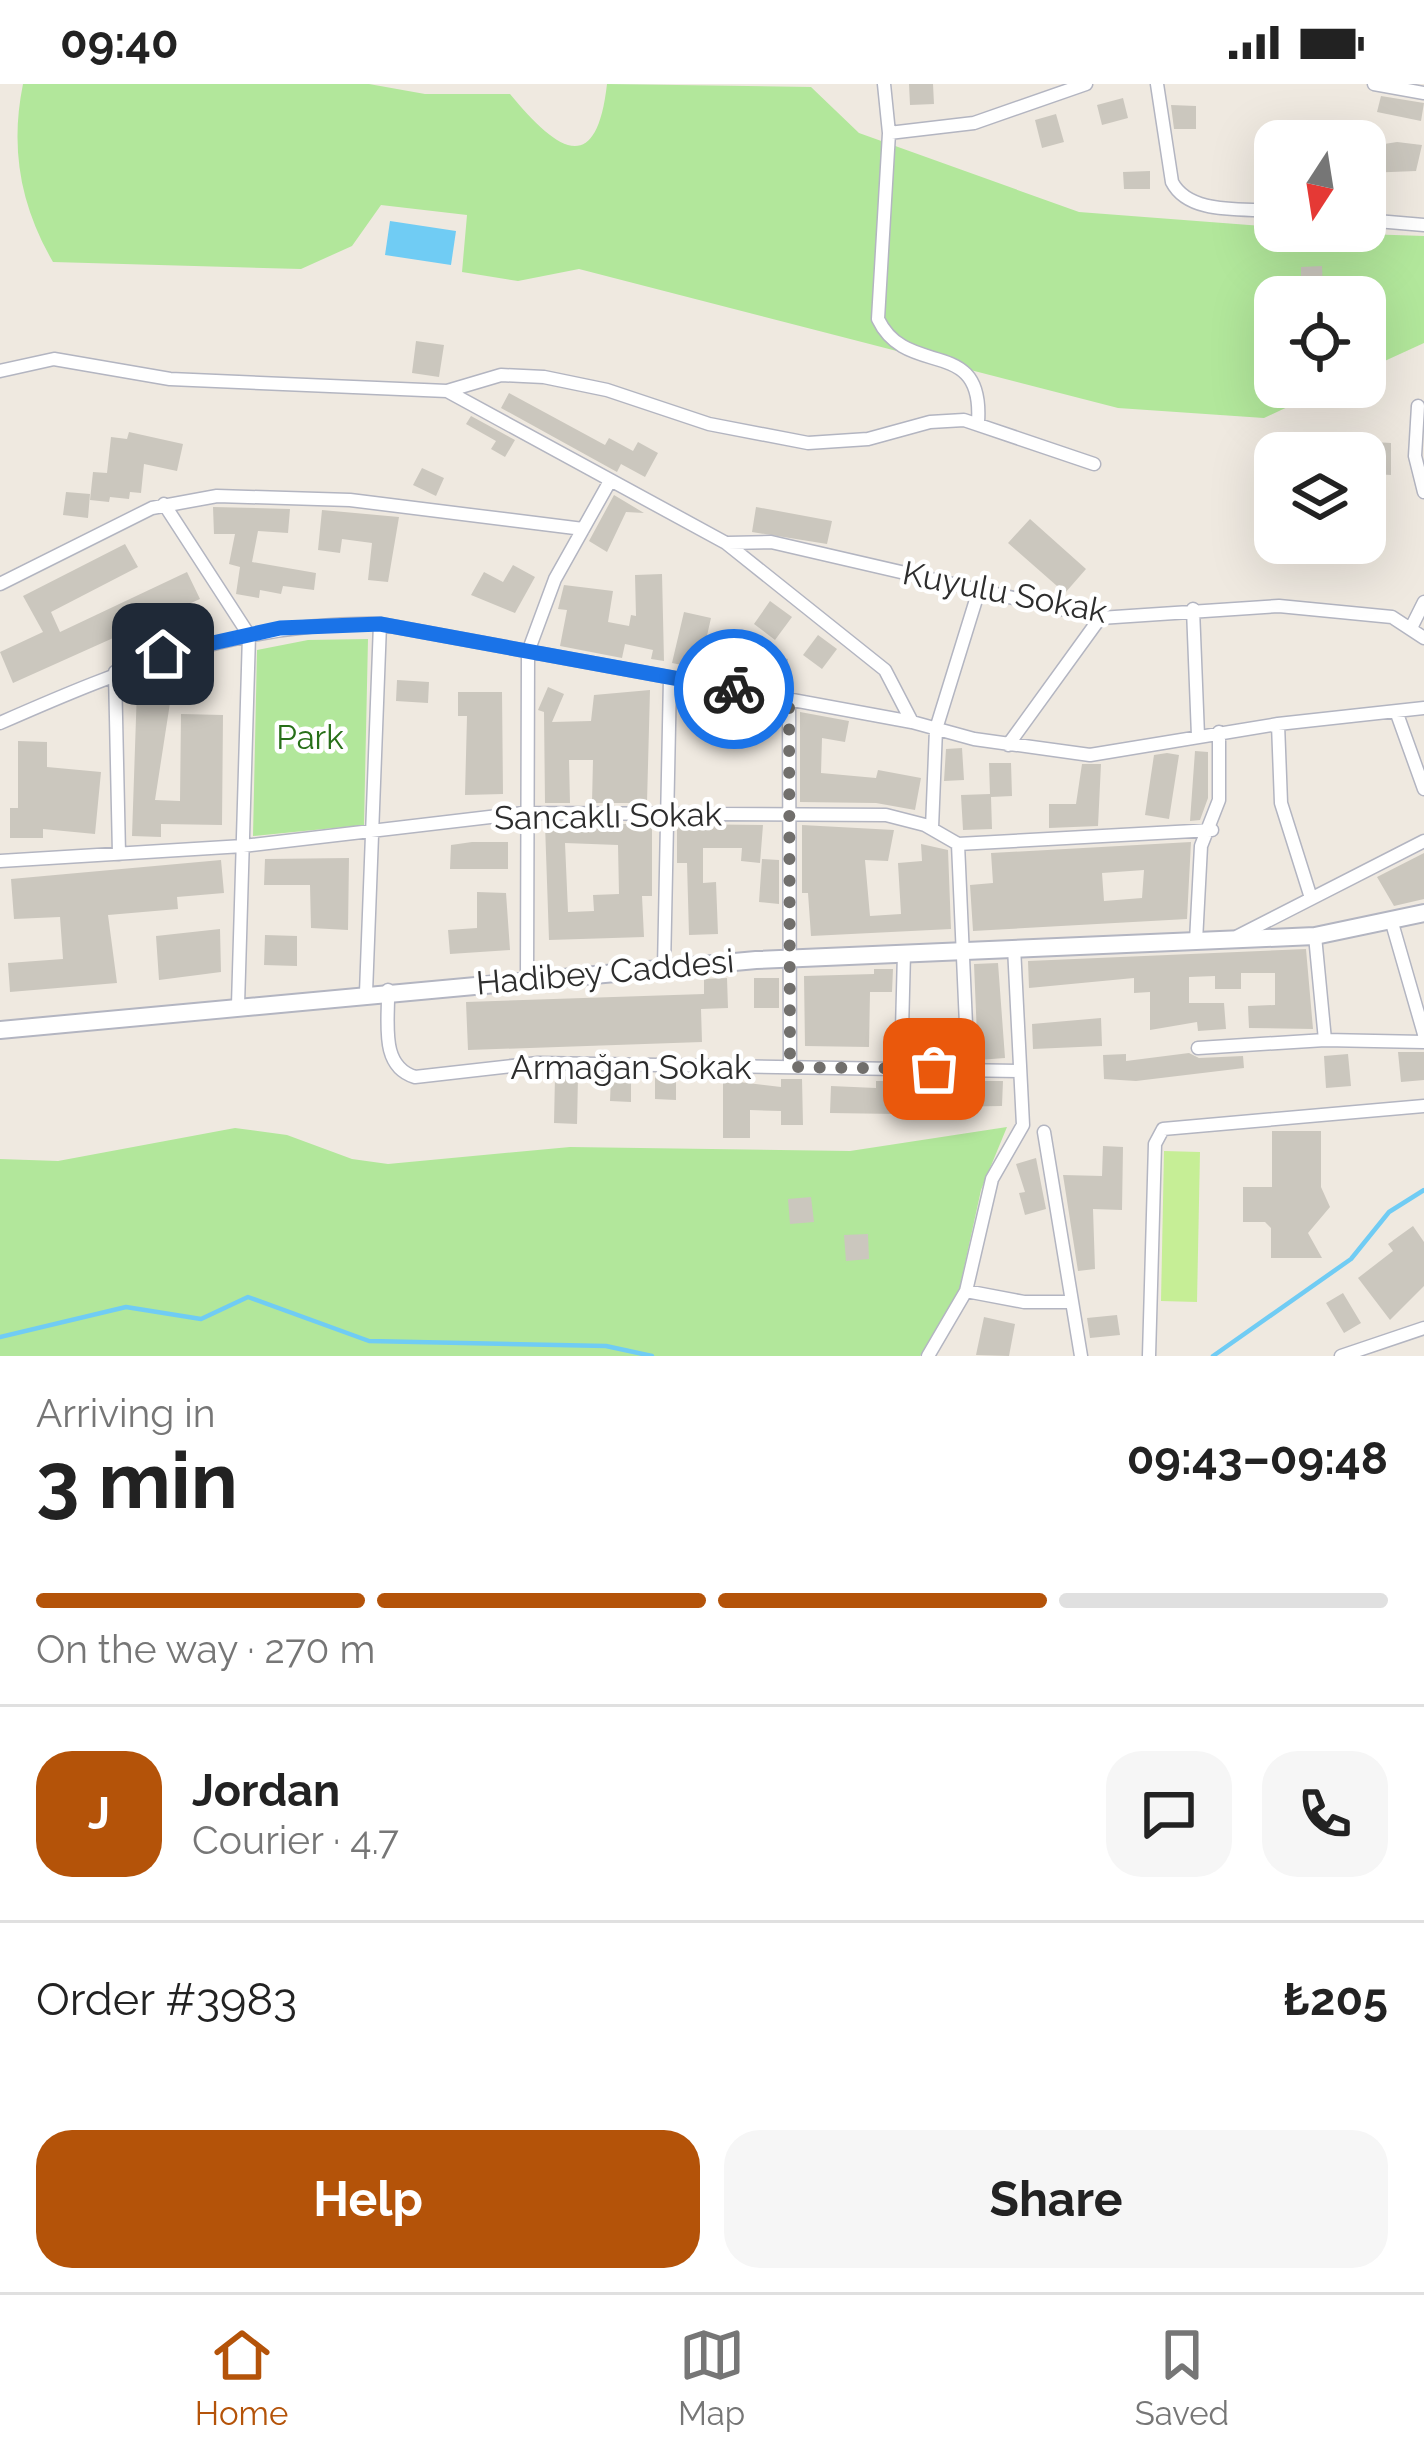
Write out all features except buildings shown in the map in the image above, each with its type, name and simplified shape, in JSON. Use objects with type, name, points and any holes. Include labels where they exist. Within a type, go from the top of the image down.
[{"type":"main road","name":"Hadibey Caddesi","points":[[0,1030],[388,990],[792,958],[1315,936],[1424,913]]},
{"type":"street","points":[[884,84],[889,133],[878,319],[898,344],[969,374],[979,391],[978,422]]},
{"type":"street","points":[[889,133],[974,123],[1051,90],[1086,84]]},
{"type":"street","points":[[1157,84],[1172,182],[1179,194],[1198,204],[1254,210]]},
{"type":"street","points":[[1374,84],[1424,93]]},
{"type":"street","points":[[1386,222],[1424,225]]},
{"type":"street","points":[[0,371],[53,359],[170,379],[447,392],[501,375],[565,380],[709,424],[808,442],[868,440],[941,420],[978,422],[1094,464]]},
{"type":"street","points":[[447,392],[726,543],[885,670],[912,722]]},
{"type":"street","points":[[1418,406],[1415,456],[1424,492]]},
{"type":"street","points":[[527,979],[528,652],[555,579],[610,481]]},
{"type":"street","points":[[0,584],[164,504],[237,495],[324,497],[583,530]]},
{"type":"street","points":[[164,504],[249,635],[238,1005]]},
{"type":"street","name":"Kuyulu Sokak","points":[[726,543],[771,542],[1100,618],[1280,606],[1382,615],[1412,626]]},
{"type":"street","points":[[932,828],[936,729],[979,590]]},
{"type":"street","points":[[1424,602],[1412,626],[1424,638]]},
{"type":"street","points":[[1192,609],[1198,736]]},
{"type":"street","points":[[1008,745],[1100,618]]},
{"type":"street","points":[[0,723],[115,672],[197,644],[315,624],[380,624],[912,722],[1008,745],[1090,755],[1220,732],[1424,708]]},
{"type":"street","points":[[366,993],[380,624]]},
{"type":"street","points":[[115,672],[119,854]]},
{"type":"street","points":[[664,968],[670,678]]},
{"type":"street","points":[[789,699],[793,814],[790,1067]]},
{"type":"street","points":[[1396,711],[1424,789]]},
{"type":"street","points":[[1278,724],[1281,803],[1311,898]]},
{"type":"street","points":[[1196,940],[1201,846],[1212,830],[1219,800],[1220,732]]},
{"type":"street","name":"Sancaklı Sokak","points":[[0,862],[243,846],[524,813],[886,815],[932,828],[958,844]]},
{"type":"street","points":[[968,1070],[958,844],[1212,830]]},
{"type":"street","points":[[1232,939],[1424,841]]},
{"type":"street","points":[[1198,1048],[1424,1038],[1421,1009],[1392,923]]},
{"type":"street","points":[[1315,936],[1325,1040]]},
{"type":"street","points":[[928,1356],[966,1291],[992,1179],[1022,1125],[1014,947]]},
{"type":"street","points":[[901,1069],[904,953]]},
{"type":"street","name":"Armağan Sokak","points":[[388,990],[390,1055],[401,1072],[415,1077],[538,1063],[1020,1071]]},
{"type":"street","points":[[1146,1355],[1155,1144],[1163,1129],[1424,1106]]},
{"type":"street","points":[[1044,1132],[1081,1356]]},
{"type":"street","points":[[966,1291],[1024,1302],[1072,1302]]},
{"type":"street","points":[[1342,1356],[1424,1328]]},
{"type":"green space","points":[[23,84],[369,84],[425,94],[510,94],[542,129],[571,146],[583,144],[593,134],[607,84],[811,87],[859,133],[1079,212],[1254,225],[1254,252],[1386,252],[1386,235],[1424,236],[1424,343],[1386,360],[1386,276],[1254,276],[1254,408],[1285,408],[1264,418],[1118,408],[579,269],[518,281],[462,272],[467,215],[381,205],[352,246],[301,269],[53,262],[33,219],[21,176]]},
{"type":"green space","name":"Park","points":[[368,639],[364,825],[253,836],[257,650],[308,640]]},
{"type":"green space","points":[[1007,1127],[981,1190],[959,1291],[920,1356],[0,1356],[0,1159],[58,1161],[235,1128],[287,1135],[352,1159],[388,1164],[570,1147],[850,1151]]},
{"type":"green space","points":[[1164,1151],[1200,1152],[1197,1302],[1161,1301]]},
{"type":"water","points":[[390,221],[456,231],[451,265],[385,255]]},
{"type":"waterway","points":[[1213,1356],[1351,1259],[1389,1212],[1424,1190]]},
{"type":"waterway","points":[[0,1337],[126,1307],[201,1319],[248,1297],[369,1341],[606,1346],[652,1356]]},
{"type":"way so far","points":[[734,689],[789,699],[793,814],[790,1067],[934,1069]]},
{"type":"route","points":[[163,654],[280,628],[380,624],[734,689]]}]
